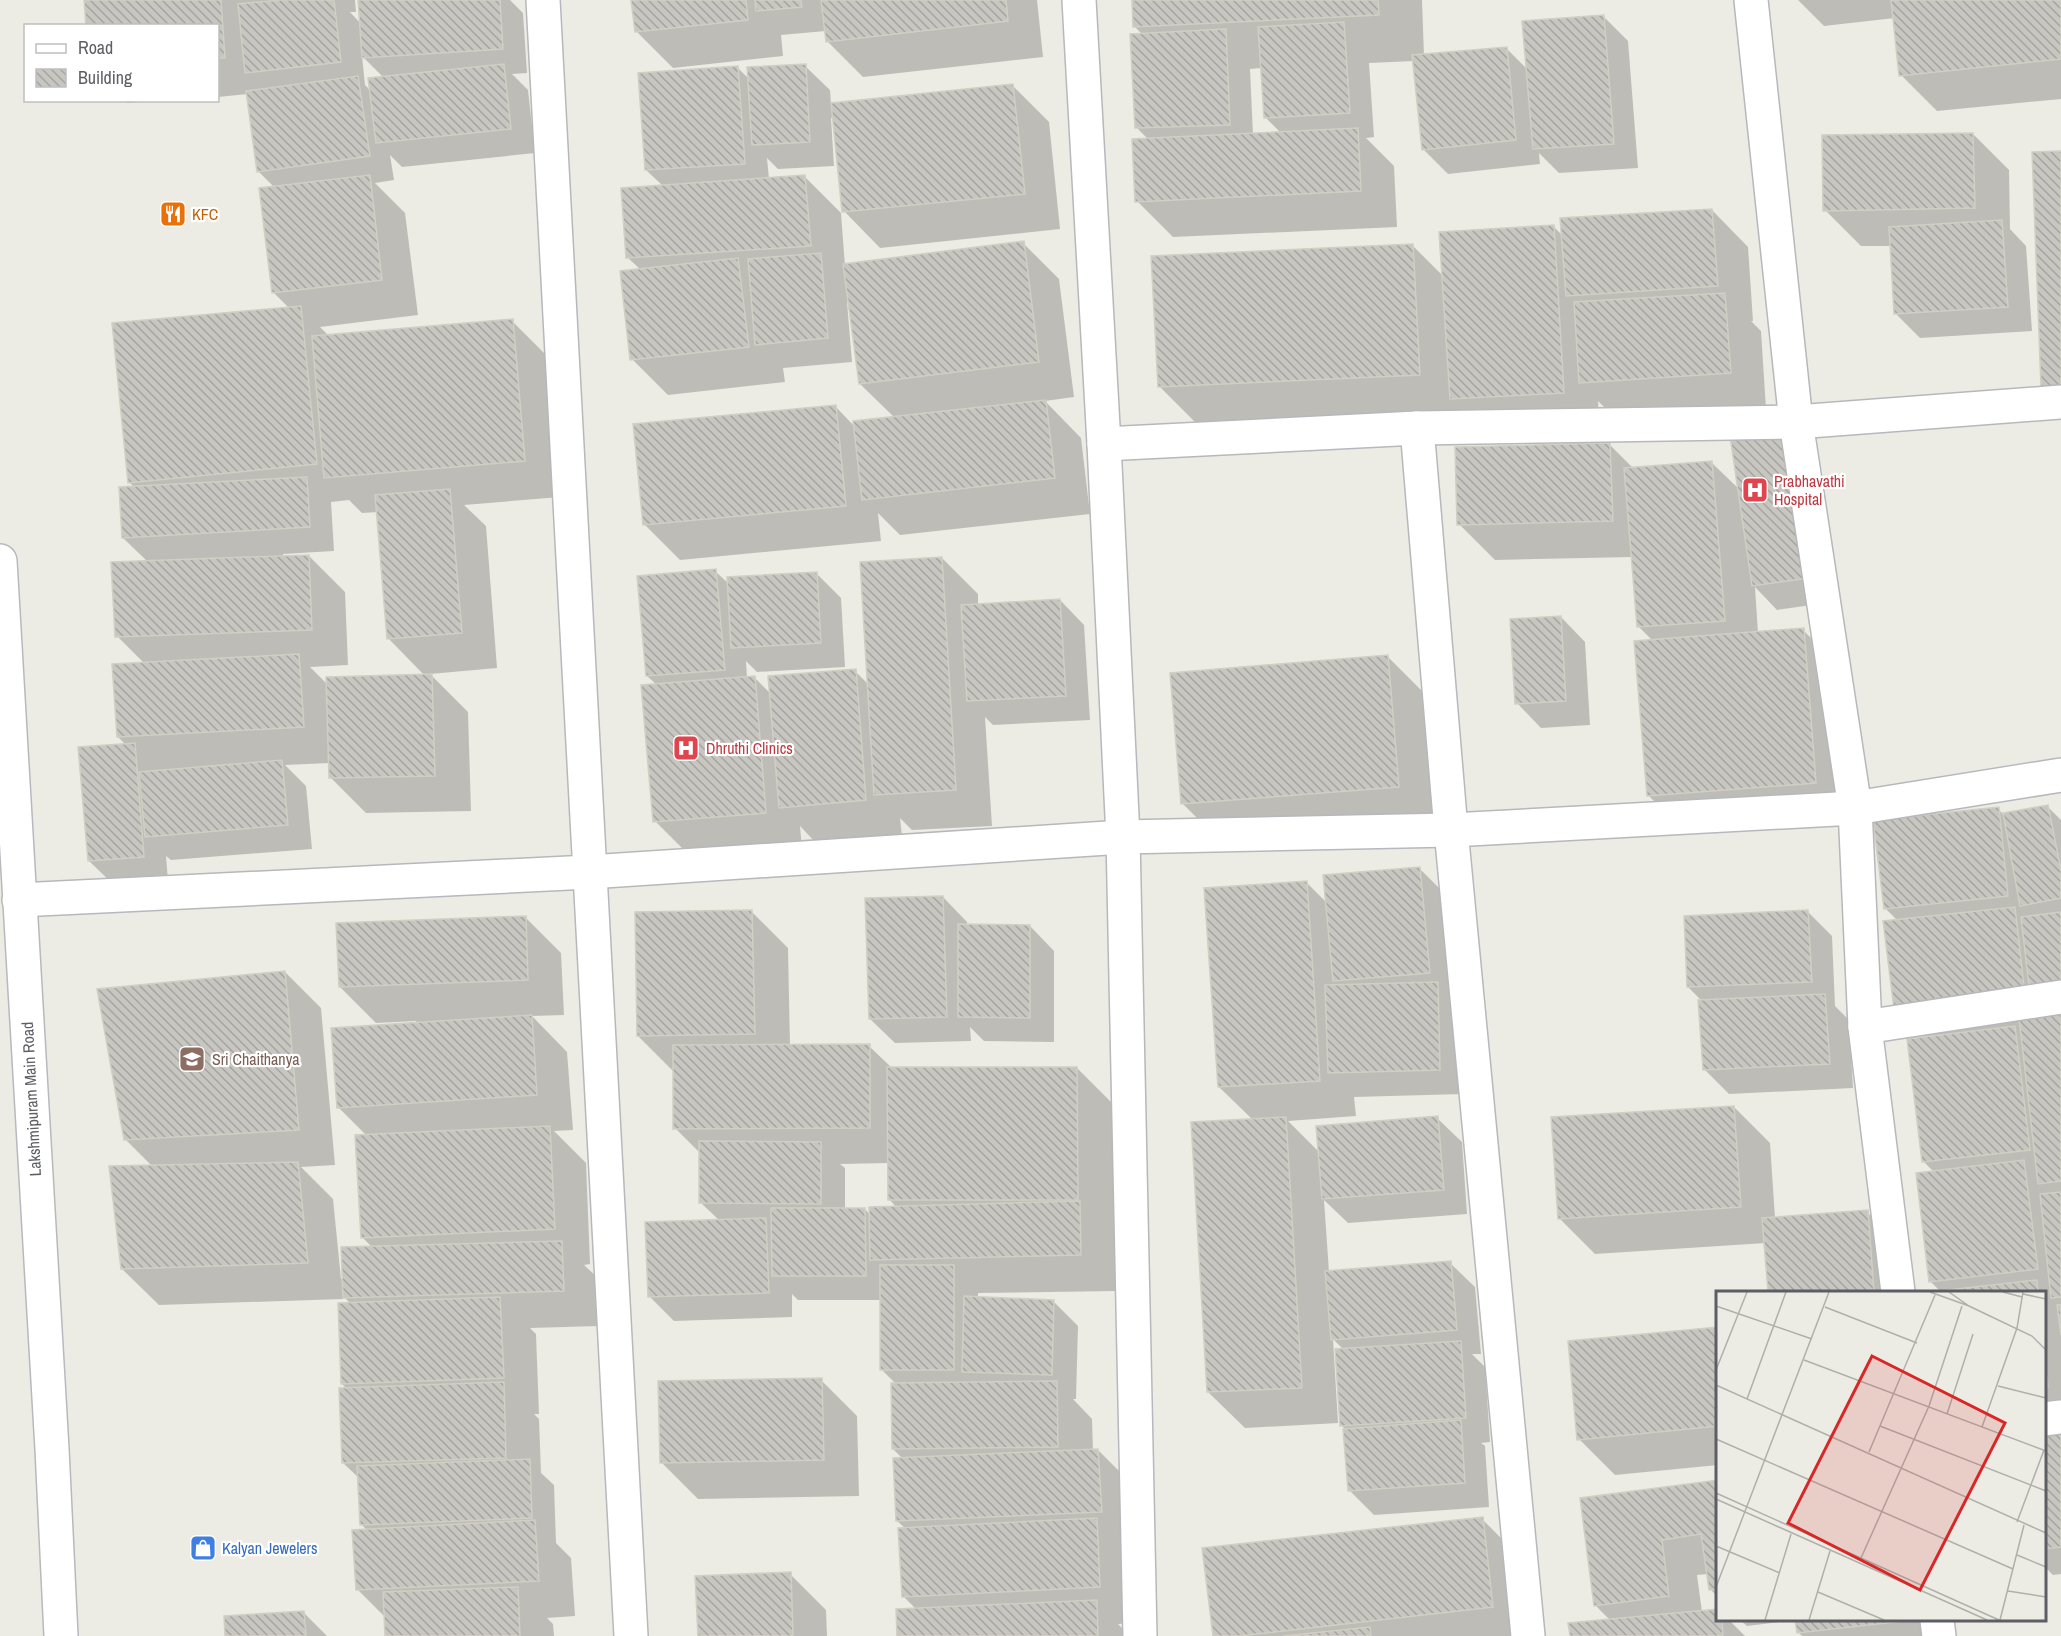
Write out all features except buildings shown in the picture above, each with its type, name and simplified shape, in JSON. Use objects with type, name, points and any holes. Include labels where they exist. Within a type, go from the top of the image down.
[{"type":"street","points":[[543,0],[631,1636]]},
{"type":"street","points":[[1079,0],[1123,837],[1140,1636]]},
{"type":"street","points":[[1751,0],[1796,422],[1855,808],[1865,1027],[1898,1291]]},
{"type":"street","points":[[1104,444],[1417,428],[1796,422],[2061,402]]},
{"type":"street","points":[[1417,428],[1451,830],[1528,1636]]},
{"type":"street","name":"Lakshmipuram Main Road","points":[[0,561],[51,1425],[61,1636]]},
{"type":"street","points":[[19,900],[589,872],[1123,837],[1451,830],[1855,808],[2061,775]]},
{"type":"street","points":[[1865,1027],[2061,997]]},
{"type":"street","points":[[2046,1419],[2061,1418]]},
{"type":"street","points":[[1937,1621],[1939,1636]]},
{"type":"place","name":"KFC","points":[[173,214]]},
{"type":"place","name":"Prabhavathi Hospital","points":[[1755,490]]},
{"type":"place","name":"Dhruthi Clinics","points":[[686,748]]},
{"type":"place","name":"Sri Chaithanya","points":[[192,1059]]},
{"type":"place","name":"Kalyan Jewelers","points":[[203,1548]]}]
